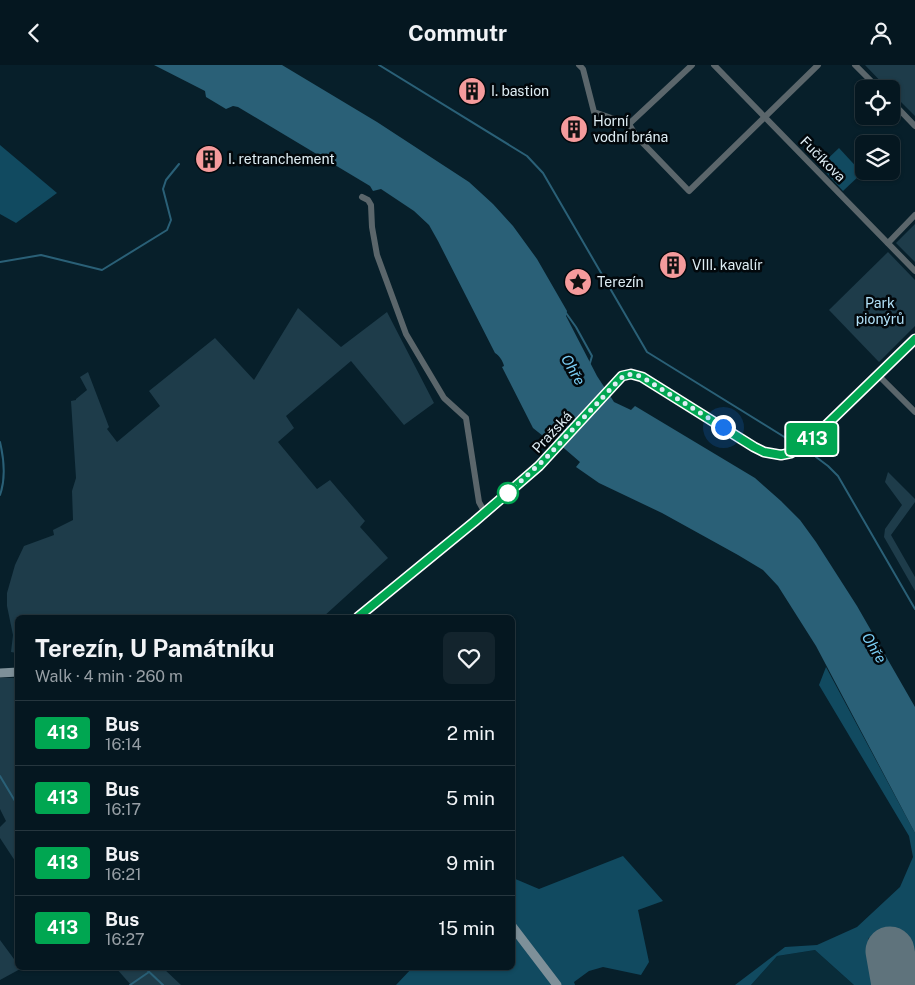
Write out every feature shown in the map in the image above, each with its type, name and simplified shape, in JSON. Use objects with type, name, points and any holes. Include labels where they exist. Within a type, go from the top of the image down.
[{"type":"main road","name":"Pražská","points":[[360,615],[522,481],[554,451],[622,376],[631,374],[642,377],[754,447],[764,452],[781,455],[791,453],[809,441],[915,339]]},
{"type":"main road","points":[[0,673],[15,672]]},
{"type":"main road","points":[[515,931],[558,985]]},
{"type":"street","points":[[629,124],[692,65]]},
{"type":"street","name":"Fučíkova","points":[[714,65],[915,271]]},
{"type":"street","points":[[583,66],[594,112],[629,124],[636,136],[689,191],[818,65]]},
{"type":"street","points":[[855,65],[870,80]]},
{"type":"street","points":[[900,110],[915,126]]},
{"type":"street","points":[[362,197],[368,200],[371,205],[372,227],[378,255],[406,333],[444,398],[466,418],[479,502],[485,513]]},
{"type":"street","points":[[888,243],[915,215]]},
{"type":"street","points":[[878,375],[915,412]]},
{"type":"shaded area","points":[[0,145],[57,193],[16,223],[0,214]]},
{"type":"shaded area","points":[[839,148],[855,165],[855,180],[843,191],[820,166]]},
{"type":"shaded area","points":[[826,667],[915,833],[915,985],[903,933],[868,938],[876,985],[854,985],[815,950],[777,956],[751,985],[735,985],[785,947],[817,945],[857,927],[900,887],[913,857],[909,836],[819,685]]},
{"type":"shaded area","points":[[623,856],[663,901],[638,910],[649,962],[641,975],[603,967],[589,971],[574,982],[575,985],[396,985],[410,970],[515,970],[515,879],[539,889]]},
{"type":"shaded area","points":[[815,950],[854,985],[751,985],[777,956]]},
{"type":"green space","points":[[865,65],[915,65],[915,116],[900,101],[900,80],[879,80]]},
{"type":"green space","points":[[915,224],[915,262],[896,243]]},
{"type":"green space","name":"Park pionýrů","points":[[888,252],[915,280],[915,326],[879,362],[829,310]]},
{"type":"green space","points":[[298,308],[341,347],[387,312],[434,403],[404,425],[351,361],[286,416],[294,428],[278,442],[317,489],[330,480],[365,521],[360,527],[388,558],[325,615],[15,615],[15,653],[11,652],[13,635],[7,606],[7,593],[15,565],[24,546],[54,535],[53,530],[73,520],[72,491],[76,478],[71,401],[76,400],[87,390],[80,377],[88,372],[109,427],[107,429],[117,442],[160,406],[149,391],[215,338],[254,380]]},
{"type":"green space","points":[[888,472],[915,499],[915,502],[891,535],[915,577],[915,591],[884,537],[885,529],[902,505],[885,482]]},
{"type":"green space","points":[[0,678],[15,678],[15,861],[0,838],[0,827],[6,821],[0,809]]},
{"type":"green space","points":[[904,933],[914,985],[876,985],[868,938]]},
{"type":"green space","points":[[0,940],[15,958],[15,970],[18,970],[0,980]]},
{"type":"green space","points":[[118,970],[165,970],[181,985],[131,985]]},
{"type":"water","name":"Ohře","points":[[154,65],[282,65],[377,122],[469,182],[493,204],[513,226],[537,259],[567,311],[566,316],[597,376],[614,402],[631,410],[635,406],[755,478],[800,520],[816,542],[857,606],[915,707],[915,833],[816,646],[778,586],[763,570],[738,555],[662,513],[599,483],[576,467],[580,462],[551,437],[548,440],[533,428],[502,367],[504,366],[502,360],[495,353],[429,225],[414,211],[381,189],[373,191],[370,186],[238,107],[233,106],[226,109],[206,97],[205,91]]},
{"type":"waterway","points":[[379,65],[527,156],[543,173],[647,352],[786,438]]},
{"type":"waterway","points":[[0,262],[41,255],[102,270],[167,230],[171,220],[163,189],[166,180],[179,164]]},
{"type":"waterway","points":[[566,313],[592,356],[590,363]]},
{"type":"waterway","points":[[0,442],[4,468],[0,495]]},
{"type":"waterway","points":[[816,457],[838,476],[915,609]]},
{"type":"waterway","points":[[0,776],[15,801]]},
{"type":"waterway","points":[[147,970],[163,985]]},
{"type":"waterway","points":[[130,985],[149,972]]},
{"type":"runway","points":[[890,951],[896,985]]},
{"type":"bus line","name":"413","points":[[360,615],[539,466],[622,376],[631,374],[642,377],[754,447],[772,454],[786,455],[803,446],[816,435],[915,339]]},
{"type":"place","name":"I. bastion","points":[[472,91]]},
{"type":"place","name":"Horní vodní brána","points":[[574,129]]},
{"type":"place","name":"I. retranchement","points":[[209,159]]},
{"type":"place","name":"VIII. kavalír","points":[[673,265]]},
{"type":"place","name":"Terezín","points":[[578,282]]},
{"type":"route","points":[[508,493],[546,458],[622,376],[631,374],[642,377],[723,427]]}]
